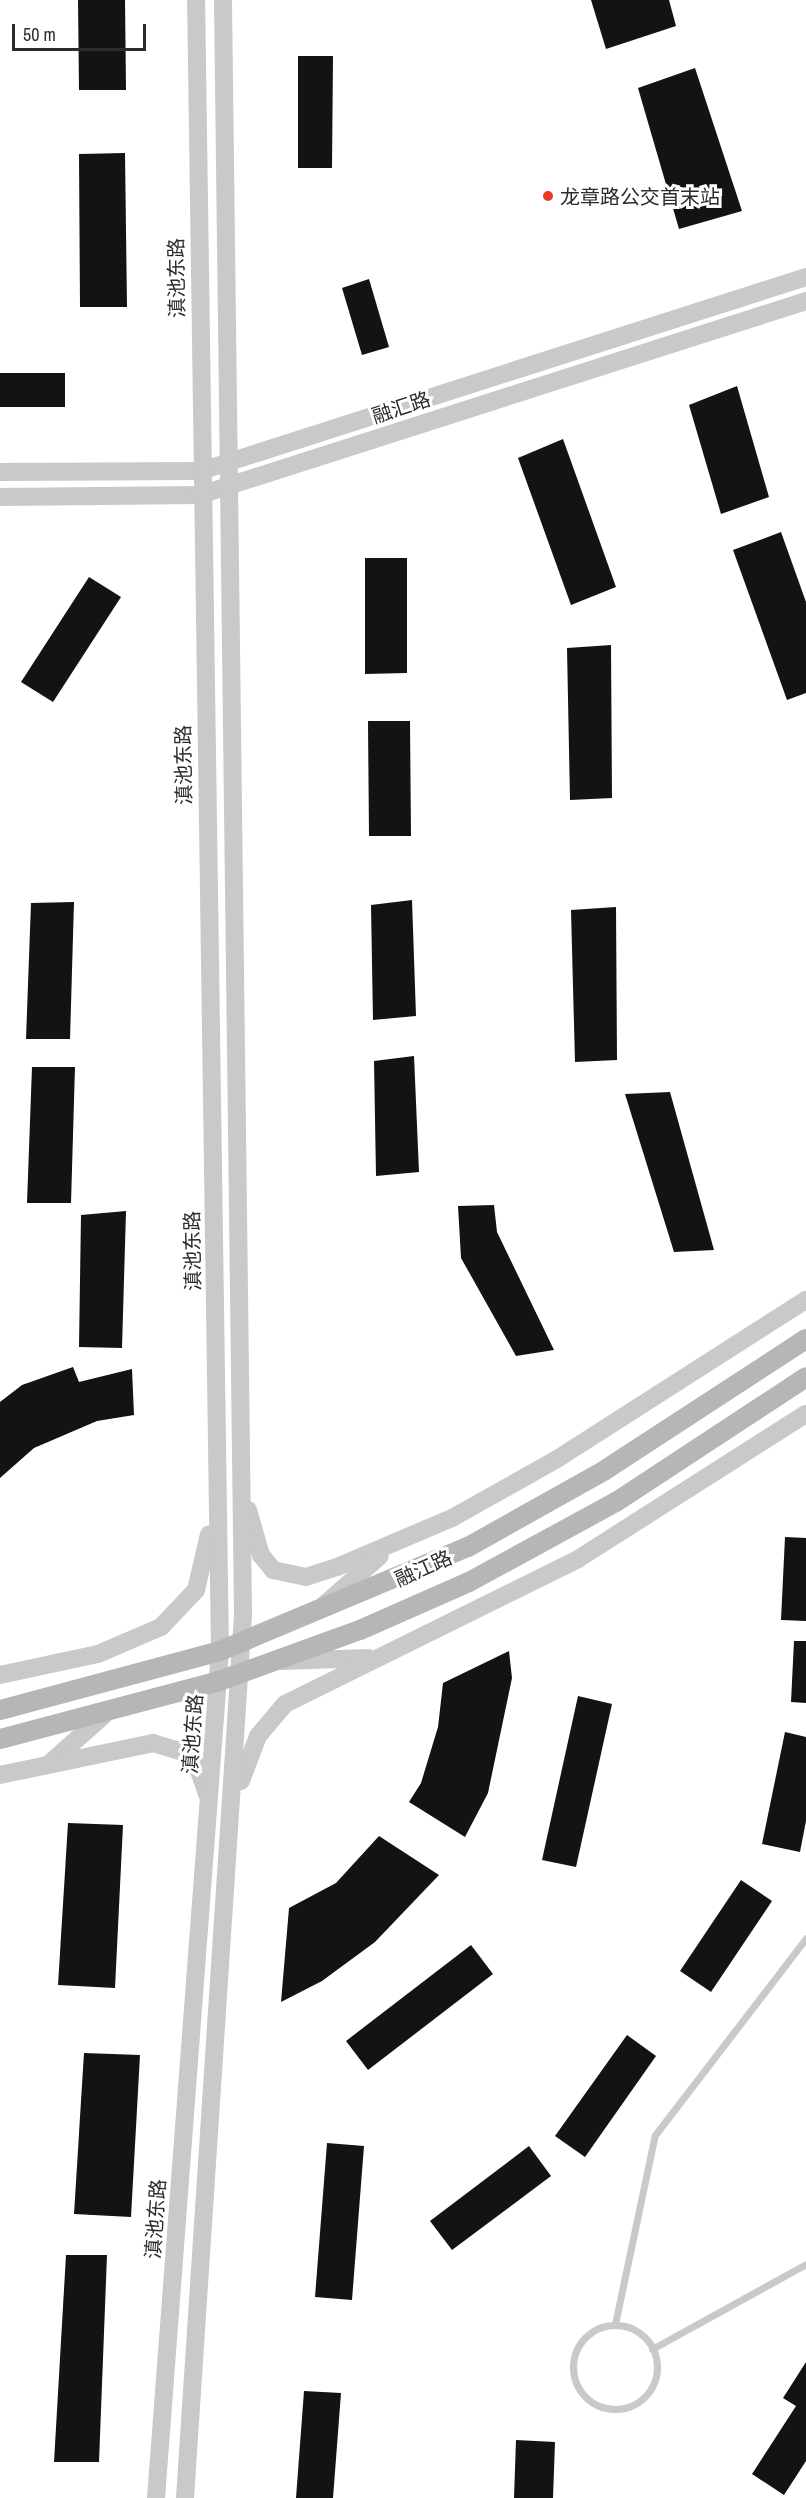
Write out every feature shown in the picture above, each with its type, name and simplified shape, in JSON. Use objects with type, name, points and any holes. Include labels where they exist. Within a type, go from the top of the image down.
[{"type":"main road","name":"融江路","points":[[0,1710],[220,1651],[457,1552],[535,1512],[806,1339]]},
{"type":"main road","name":"融江路","points":[[0,1739],[104,1715],[219,1681],[277,1661],[521,1557],[806,1377]]},
{"type":"street","name":"滇池东路","points":[[156,2498],[220,1651],[201,495],[196,0]]},
{"type":"street","points":[[185,2498],[242,1642],[223,0]]},
{"type":"street","name":"融汇路","points":[[0,472],[201,471],[806,277]]},
{"type":"street","name":"融汇路","points":[[0,497],[201,495],[806,301]]},
{"type":"street","points":[[241,1488],[261,1555],[273,1570],[306,1577],[391,1547],[557,1459],[806,1300]]},
{"type":"street","points":[[232,1806],[258,1736],[285,1704],[579,1559],[806,1414]]},
{"type":"street","points":[[0,1675],[98,1654],[175,1617],[196,1590],[204,1569],[218,1473]]},
{"type":"street","points":[[319,1610],[391,1547]]},
{"type":"street","points":[[277,1661],[379,1658]]},
{"type":"street","points":[[49,1765],[104,1715]]},
{"type":"street","points":[[0,1775],[128,1747],[171,1746],[197,1765],[210,1802]]},
{"type":"lane","points":[[615,2324],[655,2135],[806,1938]]},
{"type":"lane","points":[[652,2349],[806,2264]]},
{"type":"lane","points":[[615,2324],[640,2333],[652,2349],[657,2369],[646,2395],[621,2409],[593,2403],[575,2381],[574,2354],[590,2332],[615,2324]]},
{"type":"building","points":[[78,0],[125,0],[126,90],[79,90]]},
{"type":"building","points":[[591,0],[669,0],[676,26],[606,49]]},
{"type":"building","points":[[298,56],[333,56],[332,168],[298,168]]},
{"type":"building","points":[[695,68],[742,211],[679,229],[638,88]]},
{"type":"building","points":[[125,153],[127,307],[80,307],[79,154]]},
{"type":"building","points":[[369,279],[389,347],[362,355],[342,288]]},
{"type":"building","points":[[0,373],[65,373],[65,407],[0,407]]},
{"type":"building","points":[[737,386],[769,497],[721,514],[689,405]]},
{"type":"building","points":[[563,439],[616,587],[571,605],[518,458]]},
{"type":"building","points":[[781,532],[806,602],[806,693],[787,700],[733,550]]},
{"type":"building","points":[[365,558],[407,558],[407,673],[365,674]]},
{"type":"building","points":[[89,577],[121,597],[53,702],[21,682]]},
{"type":"building","points":[[611,645],[612,798],[570,800],[567,648]]},
{"type":"building","points":[[368,721],[410,721],[411,836],[369,836]]},
{"type":"building","points":[[412,900],[416,1016],[373,1020],[371,905]]},
{"type":"building","points":[[74,902],[70,1039],[26,1039],[31,903]]},
{"type":"building","points":[[616,907],[617,1060],[575,1062],[571,910]]},
{"type":"building","points":[[414,1056],[419,1172],[376,1176],[374,1061]]},
{"type":"building","points":[[32,1067],[75,1067],[71,1203],[27,1203]]},
{"type":"building","points":[[670,1092],[714,1250],[674,1252],[625,1094]]},
{"type":"building","points":[[494,1205],[497,1232],[554,1350],[516,1356],[461,1258],[458,1206]]},
{"type":"building","points":[[126,1211],[122,1348],[79,1347],[81,1215]]},
{"type":"building","points":[[73,1367],[79,1382],[132,1369],[134,1415],[97,1421],[34,1448],[0,1478],[0,1402],[22,1385]]},
{"type":"building","points":[[785,1537],[806,1538],[806,1621],[781,1620]]},
{"type":"building","points":[[794,1641],[806,1641],[806,1703],[791,1702]]},
{"type":"building","points":[[509,1651],[512,1678],[488,1793],[465,1837],[409,1802],[421,1783],[438,1727],[443,1683]]},
{"type":"building","points":[[578,1696],[612,1704],[576,1867],[542,1860]]},
{"type":"building","points":[[785,1732],[806,1737],[806,1821],[800,1852],[762,1844]]},
{"type":"building","points":[[68,1823],[123,1825],[115,1988],[58,1985]]},
{"type":"building","points":[[379,1836],[439,1875],[375,1942],[322,1981],[281,2002],[289,1908],[336,1883]]},
{"type":"building","points":[[741,1880],[772,1901],[711,1992],[680,1971]]},
{"type":"building","points":[[471,1945],[493,1974],[368,2070],[346,2041]]},
{"type":"building","points":[[627,2035],[656,2056],[585,2157],[555,2136]]},
{"type":"building","points":[[84,2053],[140,2055],[131,2217],[74,2214]]},
{"type":"building","points":[[327,2143],[364,2146],[352,2300],[315,2297]]},
{"type":"building","points":[[529,2146],[551,2176],[452,2250],[430,2221]]},
{"type":"building","points":[[66,2255],[107,2255],[99,2462],[54,2462]]},
{"type":"building","points":[[806,2362],[806,2461],[784,2495],[752,2474],[796,2406],[783,2398]]},
{"type":"building","points":[[304,2391],[341,2393],[333,2498],[296,2498]]},
{"type":"building","points":[[516,2440],[555,2442],[553,2498],[514,2498]]},
{"type":"place","name":"龙章路公交首末站","points":[[548,196]]}]
